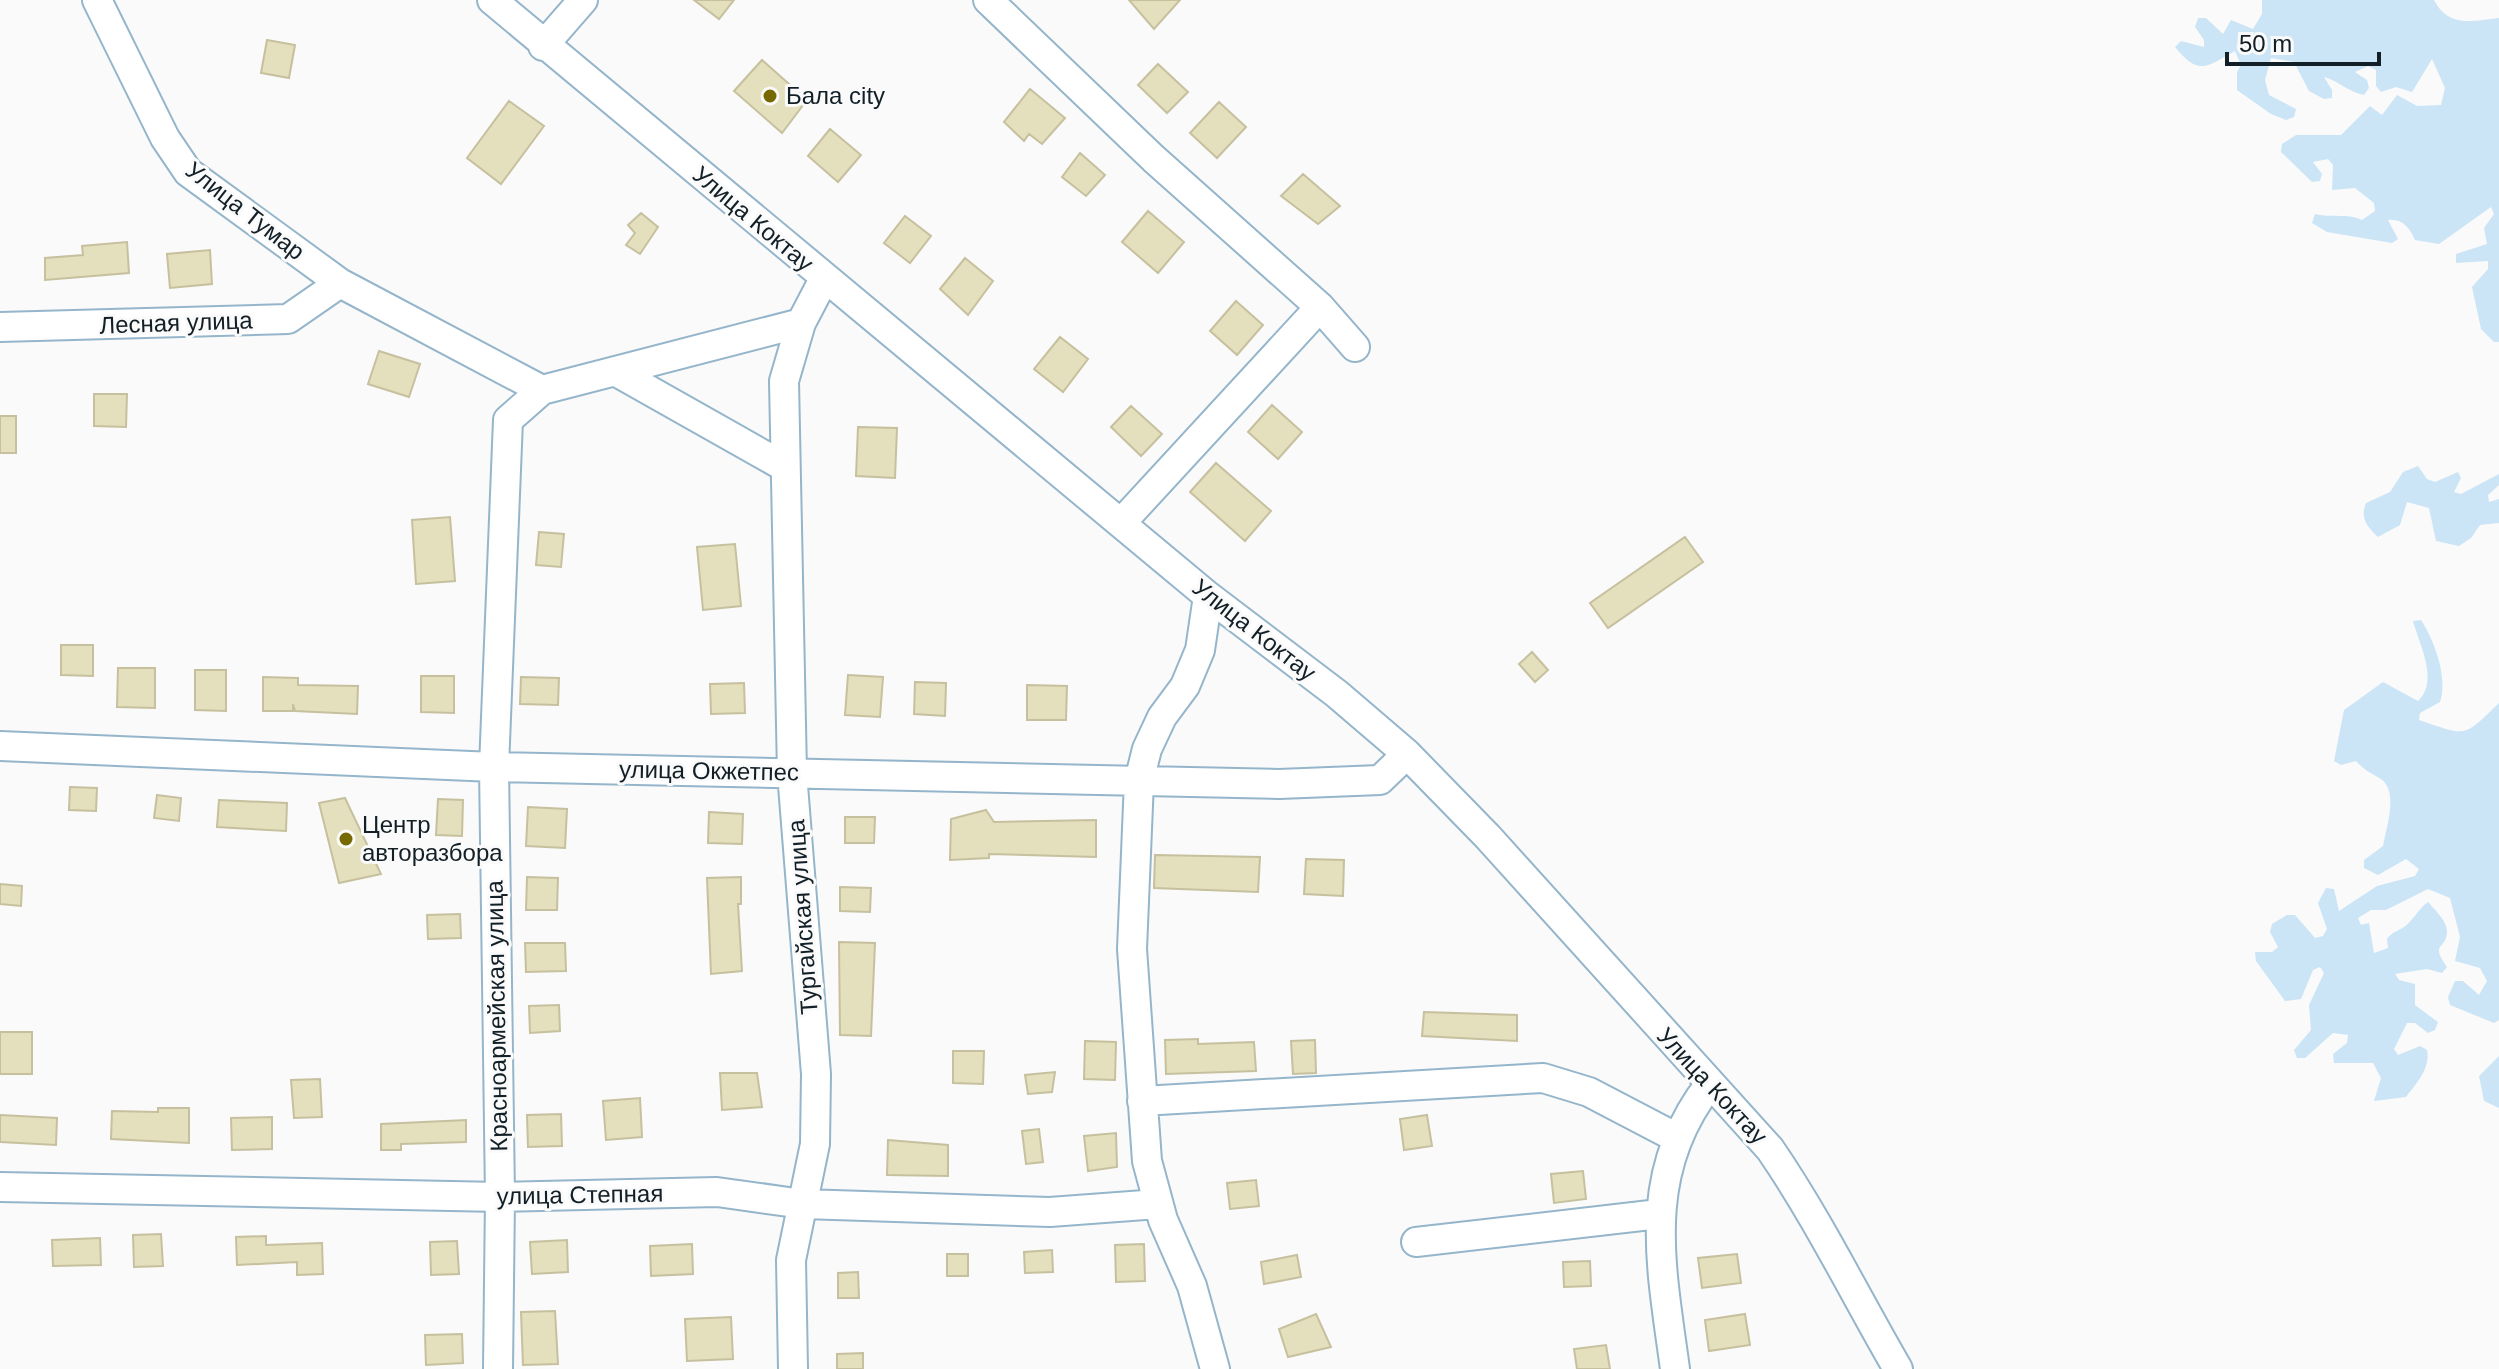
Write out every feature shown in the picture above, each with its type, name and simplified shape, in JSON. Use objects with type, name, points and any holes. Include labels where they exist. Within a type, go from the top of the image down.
[{"type":"street","name":"Улица Тумар","points":[[97,0],[165,138],[188,172],[340,283],[542,390]]},
{"type":"street","name":"Улица Коктау","points":[[492,0],[543,46],[1208,596],[1337,694],[1407,754],[1477,825],[1770,1149],[1809,1205],[1898,1369]]},
{"type":"street","points":[[543,46],[583,0]]},
{"type":"street","points":[[988,0],[1154,159],[1320,307],[1355,347]]},
{"type":"street","name":"Тургайская улица","points":[[793,1369],[791,1260],[815,1144],[816,1074],[792,773],[784,381],[801,323],[824,279]]},
{"type":"street","name":"Лесная улица","points":[[0,327],[288,319],[340,283]]},
{"type":"street","points":[[1121,523],[1320,307]]},
{"type":"street","points":[[542,390],[801,323]]},
{"type":"street","points":[[615,371],[785,467]]},
{"type":"street","name":"Красноармейская улица","points":[[498,1369],[500,1197],[494,767],[508,420],[542,390]]},
{"type":"street","points":[[1208,596],[1200,650],[1185,686],[1162,717],[1147,749],[1139,781],[1132,949],[1147,1161],[1158,1204],[1192,1286],[1215,1369]]},
{"type":"street","name":"улица Окжетпес","points":[[0,746],[494,767],[1355,784],[1380,780],[1407,754]]},
{"type":"street","points":[[1142,1101],[1543,1078],[1589,1092],[1677,1138]]},
{"type":"street","points":[[1675,1369],[1659,1214],[1677,1138],[1692,1107],[1710,1084]]},
{"type":"street","name":"улица Степная","points":[[0,1187],[500,1197],[717,1192],[803,1204],[1050,1212],[1158,1204]]},
{"type":"street","points":[[1416,1242],[1659,1214]]},
{"type":"shaded area","points":[[2262,0],[2434,0],[2454,19],[2499,18],[2499,342],[2494,342],[2481,329],[2472,287],[2488,269],[2488,261],[2456,263],[2456,254],[2487,244],[2484,228],[2494,214],[2491,207],[2439,244],[2415,240],[2405,225],[2393,220],[2388,220],[2398,239],[2392,243],[2327,232],[2312,223],[2315,214],[2362,220],[2375,211],[2374,203],[2355,188],[2332,190],[2333,165],[2328,159],[2313,162],[2322,174],[2320,181],[2312,182],[2281,152],[2282,144],[2296,135],[2341,135],[2370,106],[2382,115],[2397,95],[2417,106],[2441,105],[2445,88],[2432,59],[2412,92],[2396,87],[2381,92],[2376,86],[2376,70],[2368,66],[2355,72],[2367,80],[2369,88],[2364,95],[2324,77],[2332,90],[2332,98],[2324,99],[2309,91],[2294,62],[2271,58],[2265,80],[2269,95],[2296,109],[2294,117],[2286,120],[2271,114],[2237,90],[2237,72],[2241,65],[2235,51],[2204,66],[2191,62],[2175,47],[2181,41],[2204,47],[2204,40],[2195,27],[2198,18],[2206,18],[2223,34],[2231,20],[2253,29],[2262,14]]},
{"type":"shaded area","points":[[2418,466],[2427,479],[2435,482],[2458,472],[2461,478],[2454,492],[2461,494],[2499,474],[2499,485],[2488,495],[2489,502],[2499,499],[2499,523],[2480,525],[2471,538],[2459,546],[2436,541],[2429,508],[2407,502],[2400,525],[2378,537],[2366,522],[2366,503],[2390,492],[2403,472]]},
{"type":"shaded area","points":[[2421,620],[2435,649],[2442,692],[2440,702],[2420,713],[2419,720],[2463,731],[2478,723],[2499,703],[2499,1020],[2494,1023],[2450,1005],[2448,997],[2455,981],[2463,981],[2479,995],[2487,981],[2480,968],[2455,961],[2460,937],[2450,898],[2428,889],[2386,910],[2371,910],[2358,918],[2361,925],[2369,923],[2374,953],[2388,948],[2387,939],[2392,933],[2407,924],[2428,902],[2443,919],[2447,931],[2439,950],[2447,967],[2442,973],[2427,969],[2395,974],[2399,980],[2415,984],[2415,1005],[2438,1022],[2435,1030],[2428,1033],[2415,1023],[2407,1023],[2394,1049],[2398,1055],[2420,1046],[2427,1050],[2425,1069],[2406,1097],[2374,1101],[2381,1078],[2373,1063],[2334,1063],[2333,1054],[2347,1043],[2348,1035],[2333,1033],[2305,1058],[2297,1058],[2294,1050],[2311,1030],[2309,1005],[2324,973],[2320,967],[2313,970],[2301,999],[2285,1001],[2256,961],[2255,952],[2272,952],[2278,947],[2270,932],[2272,924],[2287,915],[2295,915],[2315,938],[2323,936],[2327,929],[2318,903],[2326,888],[2334,889],[2339,911],[2377,886],[2415,876],[2419,869],[2406,859],[2378,875],[2364,868],[2364,860],[2383,846],[2390,811],[2389,792],[2381,779],[2356,761],[2341,765],[2334,761],[2344,710],[2383,682],[2418,701],[2424,693],[2426,663],[2413,621]]},
{"type":"shaded area","points":[[2499,1056],[2499,1108],[2484,1101],[2479,1076]]},
{"type":"building","points":[[694,0],[734,0],[719,19]]},
{"type":"building","points":[[1129,0],[1180,0],[1154,29]]},
{"type":"building","points":[[267,40],[295,45],[289,78],[261,73]]},
{"type":"building","name":"Бала city","points":[[762,60],[807,100],[782,133],[734,91]]},
{"type":"building","points":[[1158,64],[1188,92],[1167,113],[1138,85]]},
{"type":"building","points":[[1030,89],[1065,118],[1042,144],[1029,134],[1024,141],[1004,122]]},
{"type":"building","points":[[509,101],[544,126],[501,184],[467,158]]},
{"type":"building","points":[[1219,102],[1246,127],[1217,158],[1190,133]]},
{"type":"building","points":[[830,129],[861,155],[838,182],[808,156]]},
{"type":"building","points":[[1080,153],[1105,175],[1086,196],[1062,177]]},
{"type":"building","points":[[1303,174],[1340,206],[1318,224],[1281,196]]},
{"type":"building","points":[[1148,211],[1184,242],[1158,273],[1122,242]]},
{"type":"building","points":[[641,213],[658,227],[640,254],[626,245],[635,233],[628,225]]},
{"type":"building","points":[[905,216],[931,236],[910,263],[884,243]]},
{"type":"building","points":[[127,242],[129,273],[45,280],[45,258],[83,255],[82,246]]},
{"type":"building","points":[[210,250],[212,284],[170,288],[167,254]]},
{"type":"building","points":[[965,258],[993,281],[968,315],[940,289]]},
{"type":"building","points":[[1236,301],[1263,325],[1237,355],[1210,331]]},
{"type":"building","points":[[1060,337],[1088,359],[1063,392],[1034,369]]},
{"type":"building","points":[[379,351],[420,364],[409,397],[368,384]]},
{"type":"building","points":[[94,394],[127,394],[126,427],[94,426]]},
{"type":"building","points":[[1272,405],[1302,432],[1278,459],[1248,432]]},
{"type":"building","points":[[1131,406],[1162,434],[1141,456],[1111,427]]},
{"type":"building","points":[[0,416],[16,416],[16,453],[0,453]]},
{"type":"building","points":[[858,427],[897,428],[895,478],[856,476]]},
{"type":"building","points":[[1216,463],[1271,511],[1245,541],[1190,492]]},
{"type":"building","points":[[450,517],[455,581],[416,584],[412,520]]},
{"type":"building","points":[[539,532],[564,534],[561,567],[536,565]]},
{"type":"building","points":[[1685,537],[1703,562],[1608,628],[1590,603]]},
{"type":"building","points":[[735,544],[741,606],[703,610],[697,547]]},
{"type":"building","points":[[61,645],[93,645],[93,676],[61,675]]},
{"type":"building","points":[[1532,652],[1548,670],[1535,682],[1519,664]]},
{"type":"building","points":[[118,668],[155,668],[155,708],[117,707]]},
{"type":"building","points":[[195,670],[226,670],[226,711],[195,710]]},
{"type":"building","points":[[848,675],[883,677],[880,717],[845,715]]},
{"type":"building","points":[[421,676],[454,676],[454,713],[421,712]]},
{"type":"building","points":[[263,677],[298,678],[298,685],[358,686],[357,714],[295,711],[293,704],[293,711],[263,711]]},
{"type":"building","points":[[521,677],[559,678],[558,705],[520,704]]},
{"type":"building","points":[[915,682],[946,683],[945,716],[914,714]]},
{"type":"building","points":[[744,683],[745,713],[711,714],[710,684]]},
{"type":"building","points":[[1027,685],[1067,686],[1066,720],[1027,720]]},
{"type":"building","points":[[70,787],[97,788],[96,811],[69,810]]},
{"type":"building","points":[[157,795],[181,798],[179,821],[154,818]]},
{"type":"building","name":"Центр авторазбора","points":[[345,798],[381,874],[339,883],[319,803]]},
{"type":"building","points":[[438,799],[463,800],[462,836],[436,835]]},
{"type":"building","points":[[219,800],[287,803],[286,831],[217,827]]},
{"type":"building","points":[[528,807],[567,809],[565,848],[526,846]]},
{"type":"building","points":[[986,810],[994,822],[1096,820],[1096,857],[989,854],[989,858],[950,860],[951,819]]},
{"type":"building","points":[[709,812],[743,814],[742,844],[708,843]]},
{"type":"building","points":[[845,817],[875,817],[874,843],[845,843]]},
{"type":"building","points":[[1155,855],[1260,857],[1258,892],[1154,888]]},
{"type":"building","points":[[1306,859],[1344,860],[1343,896],[1304,894]]},
{"type":"building","points":[[527,877],[558,878],[557,910],[526,910]]},
{"type":"building","points":[[741,877],[741,904],[738,904],[742,971],[711,974],[707,878]]},
{"type":"building","points":[[0,884],[22,886],[21,906],[0,904]]},
{"type":"building","points":[[840,887],[871,888],[870,912],[840,911]]},
{"type":"building","points":[[460,914],[461,938],[428,939],[427,915]]},
{"type":"building","points":[[839,942],[875,943],[871,1036],[840,1035]]},
{"type":"building","points":[[525,943],[565,943],[566,971],[526,972]]},
{"type":"building","points":[[559,1005],[560,1031],[530,1033],[529,1006]]},
{"type":"building","points":[[1424,1012],[1517,1015],[1517,1041],[1422,1036]]},
{"type":"building","points":[[0,1032],[32,1032],[32,1074],[0,1074]]},
{"type":"building","points":[[1198,1039],[1198,1044],[1254,1042],[1256,1071],[1166,1074],[1165,1040]]},
{"type":"building","points":[[1315,1040],[1316,1073],[1293,1074],[1291,1041]]},
{"type":"building","points":[[1085,1041],[1116,1042],[1115,1080],[1084,1079]]},
{"type":"building","points":[[953,1051],[984,1051],[983,1084],[953,1083]]},
{"type":"building","points":[[1055,1072],[1052,1092],[1028,1094],[1025,1075]]},
{"type":"building","points":[[720,1073],[757,1073],[762,1107],[722,1110]]},
{"type":"building","points":[[320,1079],[322,1117],[294,1118],[291,1080]]},
{"type":"building","points":[[640,1098],[642,1137],[606,1140],[603,1101]]},
{"type":"building","points":[[158,1108],[189,1108],[189,1143],[111,1139],[112,1111],[158,1112]]},
{"type":"building","points":[[561,1114],[562,1146],[528,1147],[527,1115]]},
{"type":"building","points":[[0,1115],[57,1118],[56,1145],[0,1142]]},
{"type":"building","points":[[1427,1115],[1432,1146],[1404,1150],[1400,1119]]},
{"type":"building","points":[[272,1117],[272,1149],[232,1150],[231,1118]]},
{"type":"building","points":[[466,1120],[466,1142],[401,1144],[401,1150],[381,1150],[381,1124]]},
{"type":"building","points":[[1039,1129],[1043,1162],[1026,1164],[1022,1131]]},
{"type":"building","points":[[1116,1133],[1117,1167],[1088,1171],[1084,1136]]},
{"type":"building","points":[[888,1140],[948,1145],[948,1176],[887,1175]]},
{"type":"building","points":[[1583,1171],[1586,1199],[1554,1203],[1551,1174]]},
{"type":"building","points":[[1256,1180],[1259,1206],[1230,1209],[1227,1183]]},
{"type":"building","points":[[161,1234],[163,1266],[134,1267],[133,1235]]},
{"type":"building","points":[[266,1236],[266,1245],[322,1243],[323,1274],[297,1275],[297,1262],[237,1265],[236,1237]]},
{"type":"building","points":[[100,1238],[101,1265],[53,1266],[52,1240]]},
{"type":"building","points":[[567,1240],[568,1272],[532,1274],[530,1242]]},
{"type":"building","points":[[457,1241],[459,1274],[431,1275],[430,1242]]},
{"type":"building","points":[[692,1244],[693,1274],[651,1276],[650,1246]]},
{"type":"building","points":[[1144,1244],[1145,1281],[1116,1282],[1115,1245]]},
{"type":"building","points":[[1052,1250],[1053,1272],[1025,1273],[1024,1252]]},
{"type":"building","points":[[947,1254],[968,1254],[968,1276],[947,1276]]},
{"type":"building","points":[[1737,1254],[1741,1283],[1702,1288],[1698,1258]]},
{"type":"building","points":[[1297,1255],[1301,1277],[1264,1284],[1261,1262]]},
{"type":"building","points":[[1590,1261],[1591,1286],[1564,1287],[1563,1262]]},
{"type":"building","points":[[858,1272],[859,1298],[838,1298],[838,1273]]},
{"type":"building","points":[[555,1311],[558,1364],[523,1365],[521,1312]]},
{"type":"building","points":[[1316,1314],[1331,1347],[1288,1357],[1279,1329]]},
{"type":"building","points":[[1745,1314],[1750,1345],[1709,1351],[1705,1320]]},
{"type":"building","points":[[731,1317],[733,1359],[687,1361],[685,1319]]},
{"type":"building","points":[[462,1334],[463,1363],[426,1365],[425,1335]]},
{"type":"building","points":[[1606,1345],[1610,1369],[1577,1369],[1574,1349]]},
{"type":"building","points":[[863,1353],[863,1369],[837,1369],[837,1354]]},
{"type":"place","name":"Бала city","points":[[770,96]]},
{"type":"place","name":"Центр авторазбора","points":[[346,839]]}]
